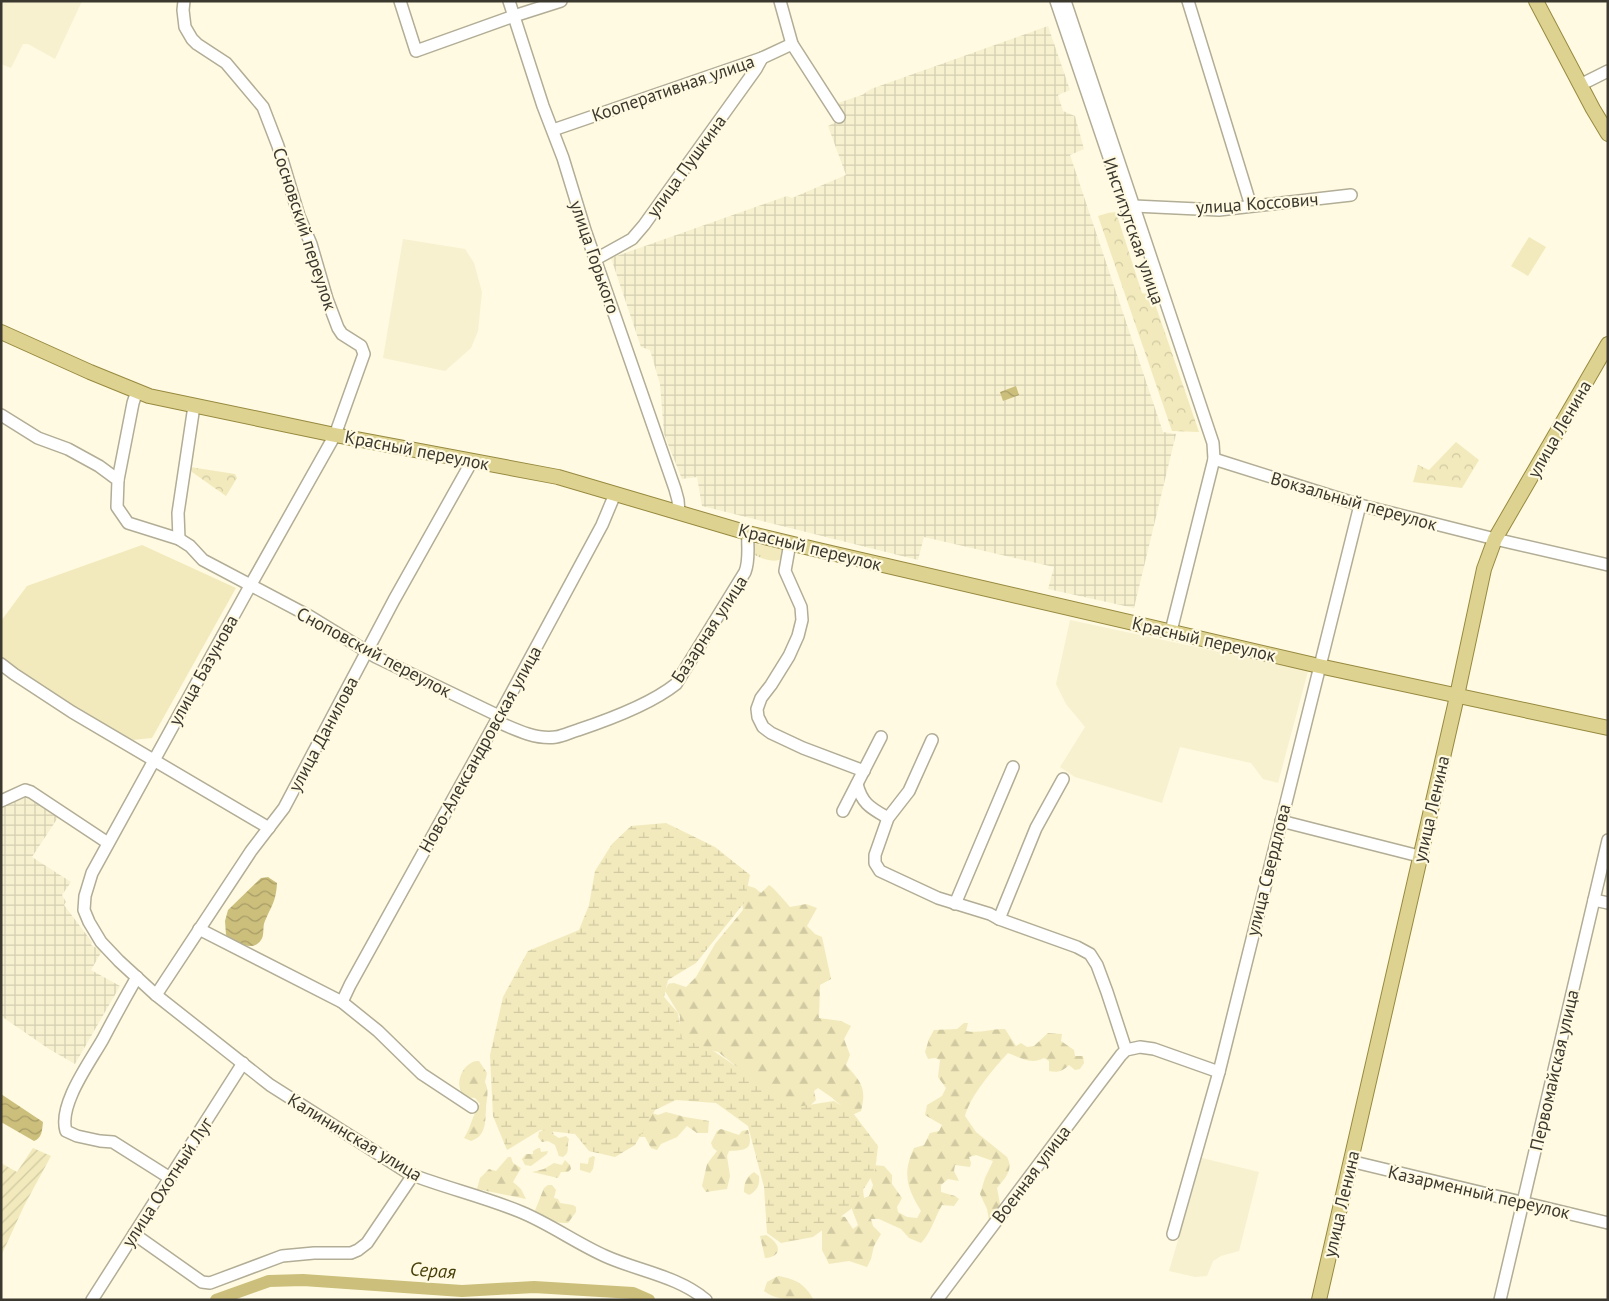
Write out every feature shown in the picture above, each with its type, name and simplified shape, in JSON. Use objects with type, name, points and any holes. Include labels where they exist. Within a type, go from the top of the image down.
[{"type":"main road","points":[[1536,1],[1608,134]]},
{"type":"main road","name":"Красный переулок","points":[[1,332],[20,342],[149,396],[335,435],[558,477],[748,533],[1318,666],[1608,728]]},
{"type":"main road","name":"улица Ленина","points":[[1319,1300],[1484,569],[1495,540],[1608,344]]},
{"type":"street","name":"Сосновский переулок","points":[[184,1],[182,10],[185,27],[192,39],[226,63],[263,107],[278,146],[299,216],[311,244],[327,299],[338,328],[342,334],[362,346],[364,354],[335,435]]},
{"type":"street","points":[[400,1],[416,51],[561,1]]},
{"type":"street","name":"улица Горького","points":[[509,1],[543,106],[675,489],[679,513]]},
{"type":"street","points":[[780,1],[792,44],[839,117]]},
{"type":"street","name":"Институтская улица","points":[[1056,1],[1091,92],[1213,443],[1214,459],[1171,631]]},
{"type":"street","name":"Институтская улица","points":[[1065,1],[1091,92]]},
{"type":"street","points":[[1188,1],[1251,206]]},
{"type":"street","name":"Кооперативная улица","points":[[552,130],[762,58],[792,44]]},
{"type":"street","name":"улица Пушкина","points":[[596,258],[617,249],[632,239],[644,225],[762,58]]},
{"type":"street","points":[[1580,85],[1608,71]]},
{"type":"street","name":"улица Коссович","points":[[1130,207],[1219,210],[1351,195]]},
{"type":"street","points":[[136,391],[118,480],[117,508],[128,522],[179,539],[178,513],[194,406]]},
{"type":"street","points":[[1,414],[38,438],[68,449],[99,466],[118,480]]},
{"type":"street","name":"улица Базунова","points":[[84,910],[85,896],[92,873],[335,435]]},
{"type":"street","name":"Вокзальный переулок","points":[[1214,459],[1360,505],[1495,540],[1608,566]]},
{"type":"street","name":"улица Данилова","points":[[156,995],[252,851],[284,808],[434,527],[472,461]]},
{"type":"street","name":"Ново-Александровская улица","points":[[342,1002],[602,525],[615,494]]},
{"type":"street","name":"улица Свердлова","points":[[1173,1234],[1219,1072],[1318,666],[1360,505]]},
{"type":"street","name":"Базарная улица","points":[[498,718],[520,731],[539,736],[555,737],[599,723],[665,693],[676,684],[746,572],[749,562],[747,550],[748,533]]},
{"type":"street","name":"Сноповский переулок","points":[[179,539],[190,546],[203,560],[309,616],[376,657],[498,718]]},
{"type":"street","points":[[790,543],[785,571],[801,607],[802,620],[798,636],[789,656],[761,698],[757,709],[758,717],[763,727],[771,733],[803,748],[864,771]]},
{"type":"street","points":[[1,664],[72,712],[269,828]]},
{"type":"street","points":[[843,811],[881,737]]},
{"type":"street","points":[[932,740],[909,791],[888,818],[875,855],[875,863],[880,870],[955,904],[990,914],[1077,947],[1090,954],[1097,965],[1104,983],[1126,1050],[1140,1047],[1154,1049],[1219,1072]]},
{"type":"street","points":[[955,904],[1013,767]]},
{"type":"street","points":[[999,919],[1036,828],[1063,779]]},
{"type":"street","points":[[857,784],[864,803],[888,818]]},
{"type":"street","points":[[1,800],[25,790],[31,792],[108,843]]},
{"type":"street","points":[[1280,820],[1419,856]]},
{"type":"street","name":"Первомайская улица","points":[[1500,1300],[1608,840]]},
{"type":"street","points":[[1594,900],[1608,903]]},
{"type":"street","name":"Калининская улица","points":[[84,910],[88,922],[101,942],[156,995],[270,1085],[413,1175],[520,1211],[605,1256],[682,1284],[706,1300]]},
{"type":"street","points":[[200,929],[342,1002],[378,1031],[422,1074],[472,1107]]},
{"type":"street","points":[[137,977],[80,1078],[71,1098],[64,1126],[66,1131],[77,1136],[113,1142],[170,1178]]},
{"type":"street","name":"Военная улица","points":[[937,1300],[1126,1050]]},
{"type":"street","name":"улица Охотный Луг","points":[[92,1300],[243,1064]]},
{"type":"street","name":"Казарменный переулок","points":[[1350,1161],[1608,1223]]},
{"type":"street","points":[[134,1234],[202,1282],[210,1283],[282,1256],[314,1253],[351,1253],[358,1250],[367,1243],[413,1175]]},
{"type":"shaded area","points":[[1,1],[82,1],[55,59],[28,44],[23,44],[11,68],[1,64]]},
{"type":"shaded area","points":[[1048,26],[1070,90],[1058,95],[1063,111],[1075,116],[1084,149],[1070,155],[1163,432],[1176,434],[1134,608],[1048,589],[1054,567],[924,537],[918,560],[702,506],[697,477],[682,479],[664,434],[660,384],[650,350],[641,347],[611,258],[787,196],[792,198],[846,175],[828,126],[844,118],[838,103],[862,95],[871,89]]},
{"type":"shaded area","points":[[403,239],[465,249],[474,263],[482,292],[478,331],[471,348],[445,371],[383,358]]},
{"type":"shaded area","points":[[1070,620],[1308,671],[1278,783],[1263,779],[1251,763],[1180,747],[1162,803],[1075,777],[1060,767],[1085,727],[1066,704],[1056,684]]},
{"type":"shaded area","points":[[27,795],[59,816],[32,857],[71,882],[62,895],[66,902],[64,905],[92,942],[91,945],[102,951],[91,970],[120,986],[75,1064],[49,1049],[1,1016],[1,808]]},
{"type":"shaded area","points":[[1202,1158],[1259,1172],[1239,1251],[1221,1256],[1213,1261],[1207,1276],[1195,1277],[1169,1271]]},
{"type":"green space","points":[[1116,212],[1142,293],[1152,295],[1199,432],[1172,431],[1098,216]]},
{"type":"green space","points":[[1529,237],[1546,247],[1528,276],[1511,266]]},
{"type":"green space","points":[[1456,442],[1479,460],[1462,488],[1413,482],[1418,465],[1429,470]]},
{"type":"green space","points":[[190,467],[235,474],[237,478],[226,496],[192,472]]},
{"type":"green space","points":[[753,543],[785,550],[786,555],[776,561],[761,558],[751,553]]},
{"type":"green space","points":[[142,545],[236,588],[152,738],[133,740],[67,705],[25,678],[1,656],[1,621],[27,586]]},
{"type":"green space","points":[[666,823],[715,847],[750,875],[744,903],[696,963],[668,980],[664,997],[678,1013],[682,1039],[709,1048],[796,1107],[834,1101],[853,1113],[878,1146],[875,1171],[851,1209],[813,1237],[781,1243],[767,1233],[764,1187],[748,1126],[716,1103],[676,1100],[655,1110],[635,1145],[615,1157],[589,1151],[575,1134],[540,1130],[507,1150],[493,1116],[490,1055],[503,997],[528,951],[579,930],[589,905],[595,871],[612,844],[631,826]]},
{"type":"green space","points":[[745,885],[755,888],[761,893],[769,885],[790,907],[806,904],[817,908],[807,926],[815,934],[822,937],[831,979],[820,985],[819,1018],[841,1021],[851,1026],[844,1039],[850,1055],[846,1065],[856,1076],[863,1091],[861,1111],[852,1115],[818,1088],[814,1091],[816,1100],[797,1118],[740,1077],[737,1067],[718,1052],[688,1045],[682,1040],[679,1029],[680,1016],[665,991],[668,984],[674,983],[686,987],[696,977],[715,944],[743,910],[741,896]]},
{"type":"green space","points":[[964,1023],[968,1023],[966,1031],[971,1032],[1005,1029],[1016,1046],[1021,1043],[1027,1047],[1034,1046],[1048,1033],[1062,1034],[1061,1041],[1074,1050],[1075,1056],[1083,1056],[1084,1063],[1080,1069],[1075,1070],[1069,1065],[1065,1069],[1052,1072],[1049,1071],[1049,1061],[1044,1058],[1030,1061],[1008,1053],[977,1091],[965,1116],[976,1132],[1007,1157],[1010,1166],[1008,1174],[997,1188],[1001,1209],[990,1225],[987,1209],[980,1194],[993,1161],[976,1155],[969,1157],[970,1167],[955,1165],[954,1171],[959,1181],[948,1179],[941,1185],[941,1192],[959,1199],[954,1206],[942,1205],[930,1230],[921,1243],[909,1238],[901,1229],[879,1219],[871,1219],[873,1226],[881,1234],[874,1246],[867,1267],[849,1261],[829,1264],[822,1250],[822,1225],[832,1215],[845,1217],[853,1229],[858,1225],[848,1199],[862,1181],[864,1198],[869,1196],[873,1185],[868,1172],[873,1165],[884,1166],[892,1175],[892,1184],[902,1198],[897,1207],[898,1212],[907,1217],[917,1218],[921,1211],[909,1188],[908,1166],[914,1148],[924,1145],[930,1133],[939,1131],[942,1125],[925,1115],[927,1105],[942,1096],[946,1088],[938,1077],[940,1060],[935,1058],[928,1059],[925,1052],[934,1030],[957,1029]]},
{"type":"green space","points":[[479,1061],[487,1073],[485,1082],[487,1096],[484,1128],[480,1136],[471,1141],[464,1138],[480,1104],[475,1098],[467,1096],[462,1092],[459,1081],[465,1068]]},
{"type":"green space","points":[[646,1111],[658,1115],[666,1112],[709,1121],[708,1133],[697,1133],[687,1126],[677,1137],[661,1144],[657,1150],[651,1148],[645,1137],[639,1137]]},
{"type":"green space","points":[[546,1129],[552,1130],[554,1135],[559,1138],[566,1136],[569,1139],[568,1151],[563,1157],[559,1156],[555,1145],[548,1141],[542,1142],[538,1137],[539,1132]]},
{"type":"green space","points":[[721,1129],[739,1135],[742,1131],[748,1130],[750,1142],[747,1148],[729,1151],[727,1156],[730,1176],[727,1189],[706,1192],[702,1186],[707,1164],[717,1151],[711,1143],[717,1131]]},
{"type":"green space","points":[[33,1148],[51,1156],[24,1206],[1,1256],[1,1163],[17,1172]]},
{"type":"green space","points":[[540,1148],[541,1152],[548,1151],[547,1154],[531,1166],[525,1165],[522,1159],[526,1154],[533,1154],[533,1151]]},
{"type":"green space","points":[[508,1157],[511,1157],[513,1163],[521,1168],[513,1182],[521,1189],[526,1199],[477,1189],[480,1178],[489,1169],[496,1171]]},
{"type":"green space","points":[[595,1157],[593,1169],[590,1173],[580,1170],[580,1163],[588,1164],[589,1158]]},
{"type":"green space","points":[[565,1160],[571,1169],[568,1172],[561,1172],[558,1178],[532,1172],[544,1169],[554,1163],[562,1165]]},
{"type":"green space","points":[[754,1172],[759,1176],[759,1182],[756,1190],[749,1195],[744,1192],[744,1186],[747,1178]]},
{"type":"green space","points":[[552,1185],[556,1190],[554,1198],[558,1199],[560,1203],[576,1207],[576,1212],[568,1223],[554,1222],[542,1214],[534,1213],[544,1188]]},
{"type":"green space","points":[[766,1235],[777,1245],[778,1252],[771,1257],[765,1258],[760,1236]]},
{"type":"green space","points":[[778,1276],[799,1283],[814,1300],[774,1297],[764,1291],[767,1282]]},
{"type":"water","points":[[1016,386],[1019,395],[1003,401],[1000,392]]},
{"type":"water","points":[[268,877],[277,883],[276,894],[264,923],[262,938],[258,944],[253,946],[234,941],[226,935],[225,921],[228,910],[261,878]]},
{"type":"water","points":[[1,1094],[43,1122],[41,1134],[37,1140],[34,1141],[1,1122]]},
{"type":"waterway","name":"Серая","points":[[216,1300],[269,1281],[303,1280],[462,1291],[534,1287],[633,1293],[649,1300]]}]
